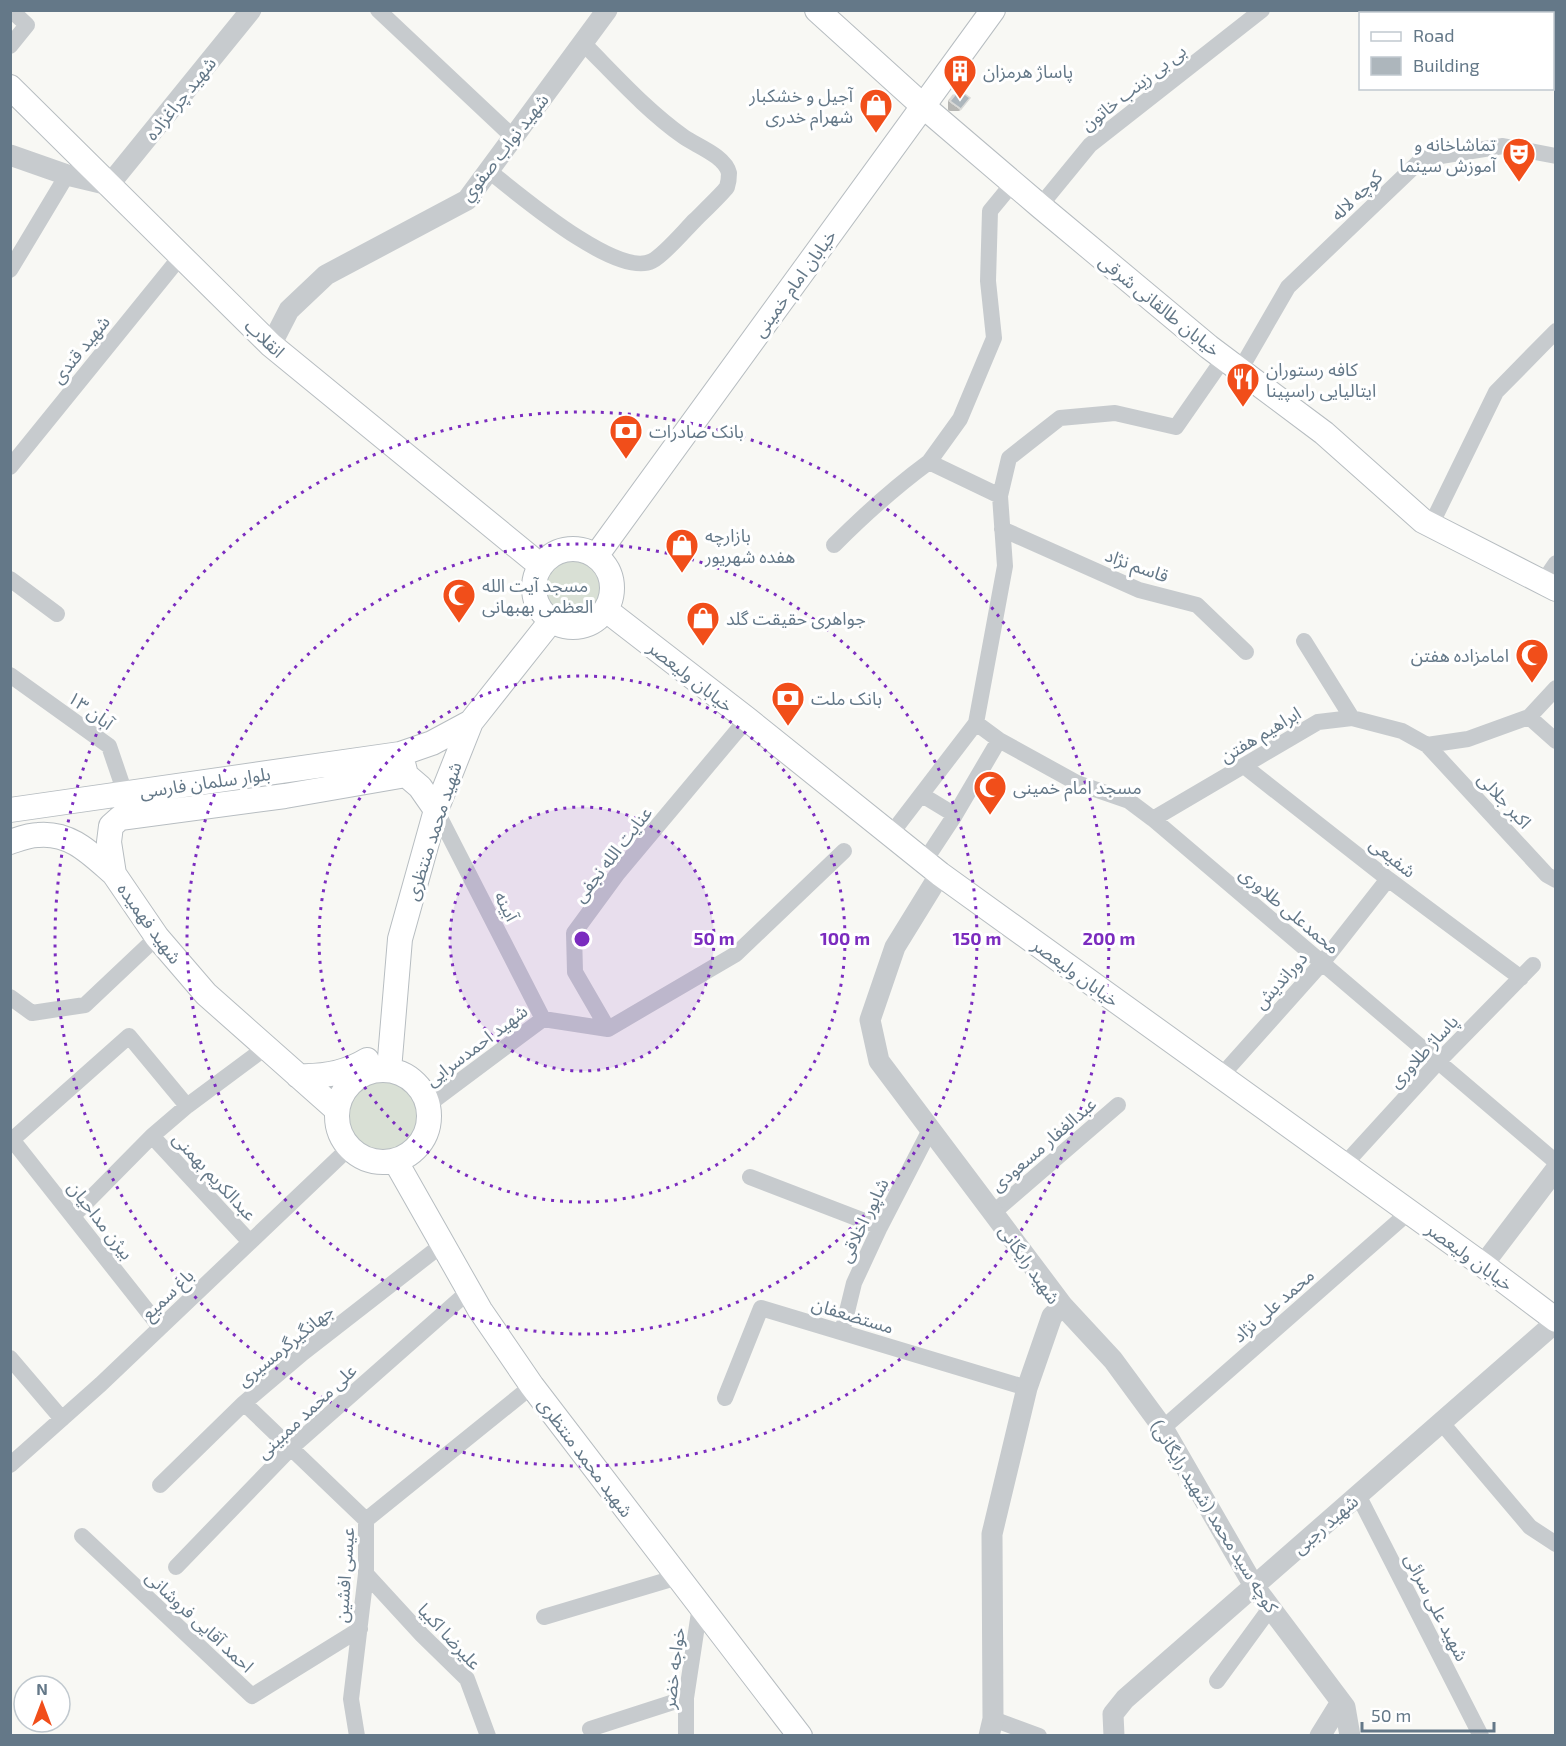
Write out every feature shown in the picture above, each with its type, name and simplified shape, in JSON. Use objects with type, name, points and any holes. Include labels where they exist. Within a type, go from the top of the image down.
[{"type":"main road","name":"خیابان طالقانی شرقی","points":[[816,10],[1040,206],[1232,364],[1324,433],[1423,521],[1551,578]]},
{"type":"main road","name":"خیابان امام خمینی","points":[[596,556],[993,10]]},
{"type":"main road","name":"انقلاب","points":[[10,87],[271,345],[541,566]]},
{"type":"main road","points":[[566,549],[581,549],[596,556],[607,567],[612,581],[612,596],[606,610],[595,621],[580,627],[565,627],[551,621],[540,610],[534,595],[534,580],[541,566],[552,555],[566,549]]},
{"type":"main road","name":"خیابان ولیعصر","points":[[606,610],[747,719],[932,868],[1483,1265],[1556,1321]]},
{"type":"main road","name":"شهید محمد منتظری","points":[[389,1070],[400,939],[436,810],[471,722],[551,621]]},
{"type":"main road","points":[[436,810],[403,764],[432,743],[471,722]]},
{"type":"main road","name":"بلوار سلمان فارسی","points":[[10,810],[125,794],[403,764]]},
{"type":"main road","name":"شهید فهمیده","points":[[337,1110],[206,994],[157,937],[114,874],[109,842],[111,826],[120,818],[285,796],[403,764]]},
{"type":"main road","points":[[10,842],[36,835],[60,836],[75,842],[114,874]]},
{"type":"main road","points":[[298,1076],[325,1076],[351,1068],[373,1056],[392,1038]]},
{"type":"main road","points":[[389,1070],[407,1076],[421,1088],[429,1104],[430,1122],[424,1140],[412,1154],[396,1162],[377,1163],[360,1157],[349,1148],[338,1129],[337,1110],[343,1093],[355,1079],[371,1071],[389,1070]]},
{"type":"main road","name":"شهید محمد منتظری","points":[[396,1162],[480,1310],[532,1386],[800,1736]]},
{"type":"street","points":[[10,46],[27,25],[11,10]]},
{"type":"street","name":"شهید چراغزاده","points":[[109,186],[251,10]]},
{"type":"street","points":[[378,10],[514,138]]},
{"type":"street","name":"شهید نواب صفوي","points":[[271,345],[289,310],[326,275],[467,200],[607,10]]},
{"type":"street","name":"بی بی زینب خاتون","points":[[1040,206],[1090,145],[1262,10]]},
{"type":"street","points":[[489,171],[546,217],[596,249],[635,264],[652,261],[672,244],[727,186],[729,173],[719,158],[684,137],[659,118],[584,43]]},
{"type":"street","name":"کوچه لاله","points":[[1232,364],[1288,287],[1422,159],[1503,146],[1556,156]]},
{"type":"street","points":[[10,155],[67,175],[109,186]]},
{"type":"street","points":[[10,270],[67,175]]},
{"type":"street","points":[[834,545],[899,483],[929,462],[960,419],[994,338],[988,281],[990,211],[1013,183]]},
{"type":"street","name":"شهید قندی","points":[[10,467],[181,256]]},
{"type":"street","points":[[1431,525],[1496,392],[1556,331]]},
{"type":"street","points":[[891,834],[976,723],[1005,566],[1000,496],[1009,458],[1060,418],[1115,413],[1176,427],[1232,364]]},
{"type":"street","points":[[929,462],[1000,496]]},
{"type":"street","name":"قاسم نژاد","points":[[1002,529],[1139,590],[1197,605],[1246,652]]},
{"type":"street","points":[[10,579],[57,614]]},
{"type":"street","points":[[1304,640],[1352,718]]},
{"type":"street","name":"۱۳ آبان","points":[[10,675],[109,746],[125,794]]},
{"type":"street","points":[[1427,745],[1468,739],[1529,717],[1556,688]]},
{"type":"street","points":[[1529,717],[1556,741]]},
{"type":"street","name":"ابراهیم هفتن","points":[[1153,819],[1317,722],[1352,718],[1401,731],[1427,745]]},
{"type":"street","name":"عنایت الله نجفی","points":[[608,1029],[575,972],[574,933],[618,873],[747,719]]},
{"type":"street","name":"محمدعلی طلاوری","points":[[976,723],[999,740],[1077,783],[1129,801],[1153,819],[1556,1162]]},
{"type":"street","points":[[932,868],[954,815],[999,740]]},
{"type":"street","name":"اکبر جلالی","points":[[1427,745],[1547,875],[1556,880]]},
{"type":"street","name":"شفیعی","points":[[1244,766],[1388,879],[1521,978]]},
{"type":"street","points":[[922,795],[954,815]]},
{"type":"street","name":"آبینه","points":[[436,810],[543,1019]]},
{"type":"street","points":[[608,1029],[736,954],[844,851]]},
{"type":"street","name":"شهید رایگانی","points":[[932,868],[895,947],[870,1020],[879,1061],[1063,1306],[1052,1316],[1027,1388],[992,1534],[991,1727]]},
{"type":"street","name":"دوراندیش","points":[[1221,1076],[1322,963],[1388,879]]},
{"type":"street","points":[[10,997],[32,1013],[85,1005],[157,937]]},
{"type":"street","name":"پاساژ طلاوری","points":[[1344,1165],[1438,1062],[1533,965]]},
{"type":"street","name":"شهید احمدسرایی","points":[[429,1104],[543,1019],[608,1029]]},
{"type":"street","name":"عبدالکریم بهمنی","points":[[12,1138],[129,1036],[187,1106]]},
{"type":"street","name":"عبدالکریم بهمنی","points":[[73,1216],[152,1136],[187,1106],[265,1048]]},
{"type":"street","name":"عبدالغفار مسعودی","points":[[994,1212],[1118,1105]]},
{"type":"street","name":"شاپور اخلاقی","points":[[842,1332],[854,1283],[930,1130]]},
{"type":"street","name":"عبدالکریم بهمنی","points":[[152,1136],[250,1242]]},
{"type":"street","name":"بیژن مداحیان","points":[[12,1138],[160,1327]]},
{"type":"street","name":"باغ سمیع","points":[[10,1466],[349,1148]]},
{"type":"street","points":[[1483,1265],[1556,1169]]},
{"type":"street","points":[[750,1177],[880,1227]]},
{"type":"street","name":"محمد علی نژاد","points":[[1163,1428],[1409,1212]]},
{"type":"street","name":"جهانگیرگرمسیری","points":[[160,1485],[244,1403],[303,1353],[443,1244]]},
{"type":"street","name":"علی محمد ممبینی","points":[[176,1567],[291,1448],[469,1291]]},
{"type":"street","name":"کوچه سید محمد (شهید رایگانی)","points":[[1063,1306],[1113,1360],[1163,1428],[1254,1586],[1345,1707],[1350,1736]]},
{"type":"street","name":"مستضعفان","points":[[725,1398],[761,1308],[1027,1388]]},
{"type":"street","name":"شهید رجبی","points":[[1114,1736],[1113,1713],[1125,1699],[1556,1321]]},
{"type":"street","points":[[10,1358],[62,1419]]},
{"type":"street","name":"عیسی افشین","points":[[357,1736],[351,1699],[366,1574],[366,1520],[532,1386]]},
{"type":"street","points":[[244,1403],[366,1520]]},
{"type":"street","points":[[1441,1422],[1530,1527],[1556,1544]]},
{"type":"street","name":"شهید علی سرائی","points":[[1358,1496],[1481,1736]]},
{"type":"street","name":"احمد آقایی فروشانی","points":[[82,1536],[252,1696],[360,1629]]},
{"type":"street","name":"علیرضا اکبیا","points":[[366,1574],[422,1635],[467,1679],[488,1736]]},
{"type":"street","points":[[544,1617],[678,1577]]},
{"type":"street","name":"خواجه خضر","points":[[686,1736],[686,1698],[700,1605]]},
{"type":"street","points":[[1217,1681],[1271,1607]]},
{"type":"street","points":[[590,1729],[686,1698]]},
{"type":"street","points":[[1320,1736],[1341,1702]]},
{"type":"street","points":[[991,1727],[1039,1736]]},
{"type":"shaded area","points":[[574,555],[587,558],[598,565],[605,576],[608,589],[605,602],[598,613],[587,620],[574,623],[561,620],[550,613],[543,602],[540,589],[543,576],[550,565],[561,558]]},
{"type":"shaded area","points":[[383,1081],[396,1084],[408,1091],[415,1103],[418,1116],[415,1129],[408,1141],[396,1148],[383,1151],[370,1148],[358,1141],[351,1129],[348,1116],[351,1103],[358,1091],[370,1084]]},
{"type":"building","name":"پاساژ هرمزان","points":[[959,90],[970,98],[961,109],[950,101]]},
{"type":"place","name":"پاساژ هرمزان","points":[[960,100]]},
{"type":"place","name":"آجیل و خشکبار شهرام خدری","points":[[876,134]]},
{"type":"place","name":"تماشاخانه و آموزش سینما","points":[[1519,183]]},
{"type":"place","name":"کافه رستوران ایتالیایی راسپینا","points":[[1243,408]]},
{"type":"place","name":"بانک صادرات","points":[[626,460]]},
{"type":"place","name":"بازارچه هفده شهریور","points":[[682,574]]},
{"type":"place","name":"مسجد آیت الله العظمی بهبهانی","points":[[459,624]]},
{"type":"place","name":"جواهری حقیقت گلد","points":[[703,647]]},
{"type":"place","name":"امامزاده هفتن","points":[[1532,684]]},
{"type":"place","name":"بانک ملت","points":[[788,727]]},
{"type":"place","name":"مسجد امام خمینی","points":[[990,816]]}]
